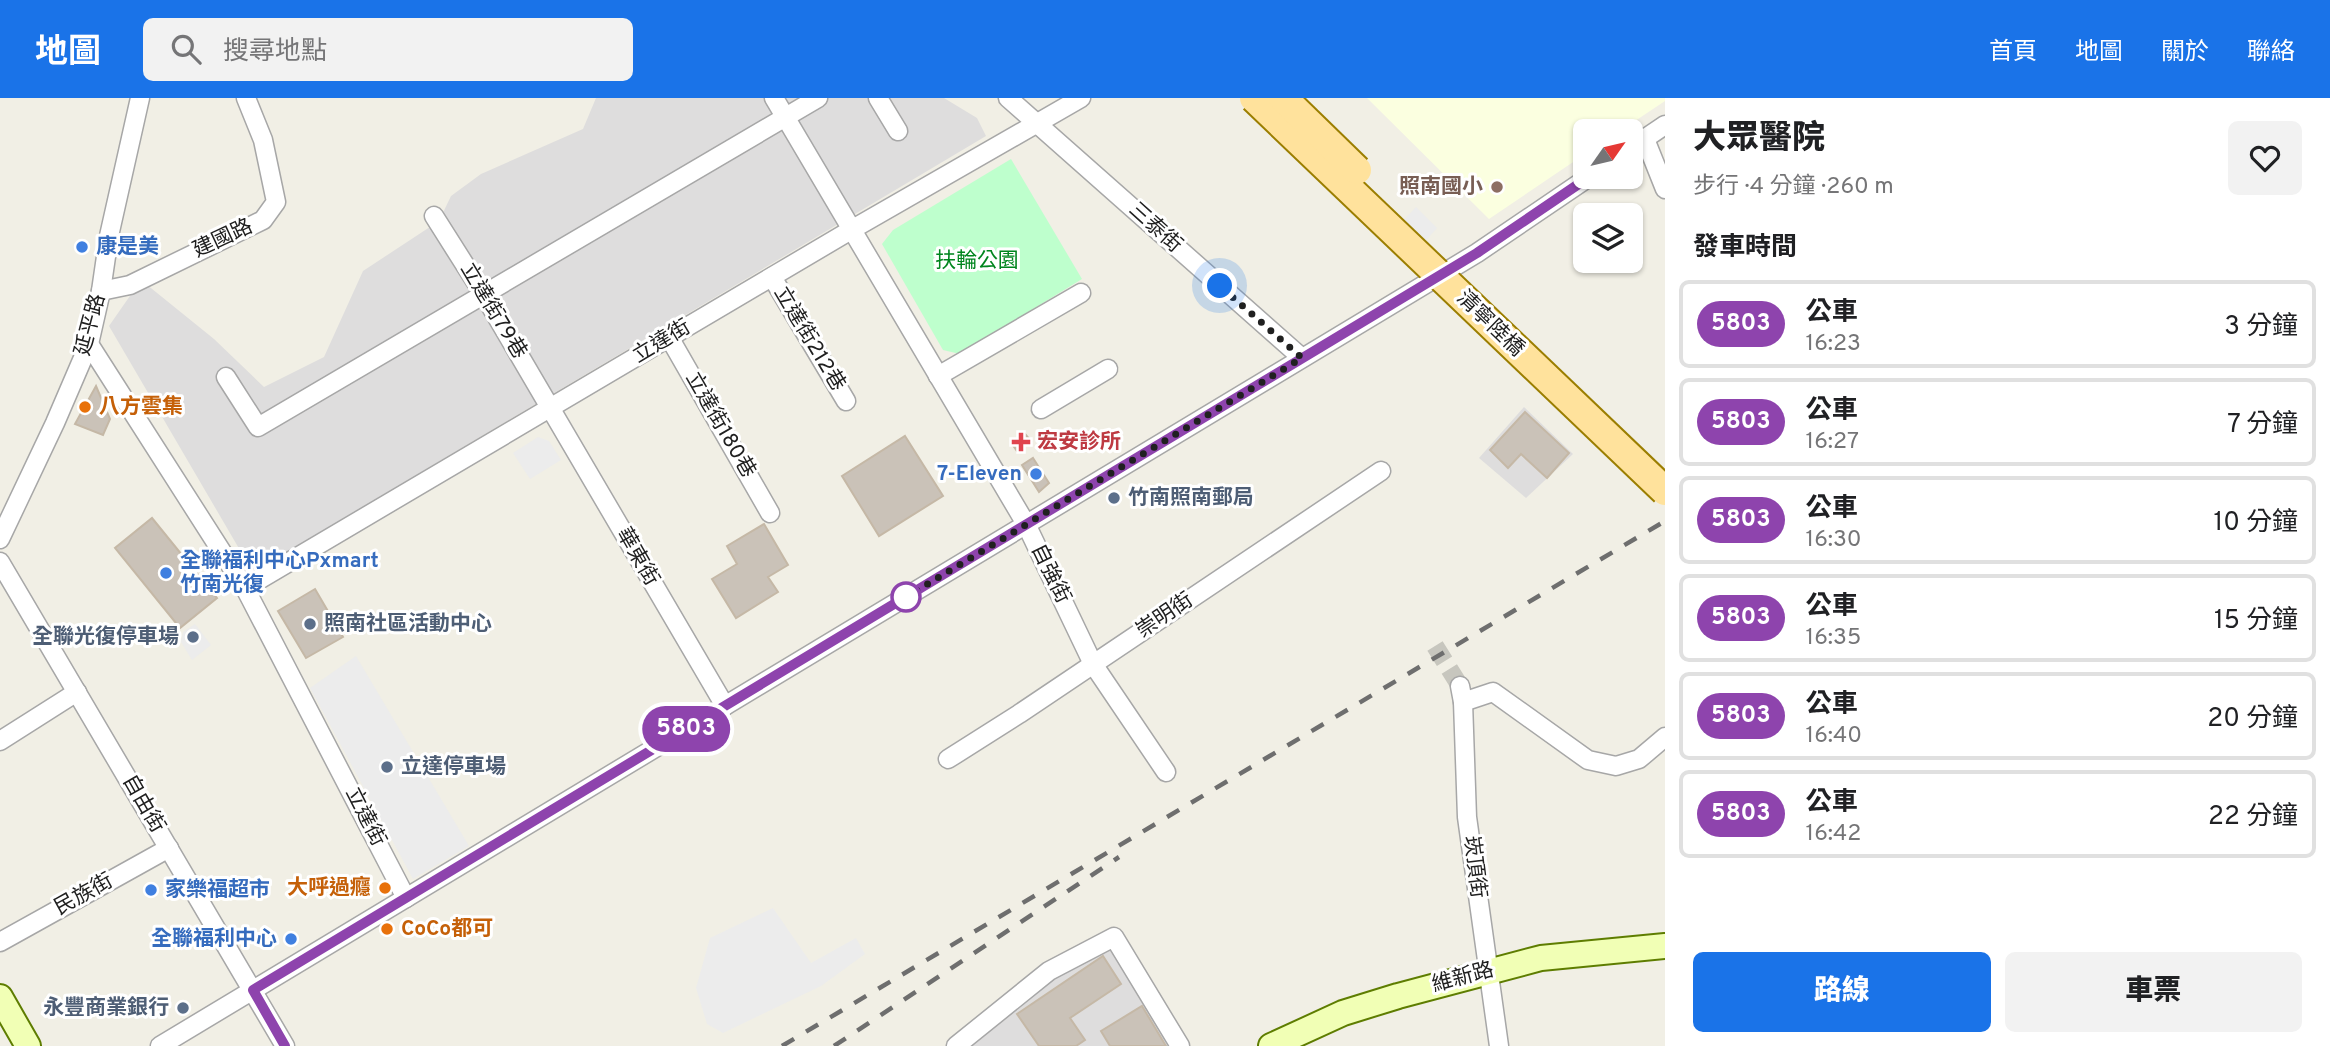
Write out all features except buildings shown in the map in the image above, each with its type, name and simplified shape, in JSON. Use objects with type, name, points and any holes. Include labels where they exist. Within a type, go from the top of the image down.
[{"type":"main road","name":"清寧陸橋","points":[[1254,98],[1663,498]]},
{"type":"main road","name":"清寧陸橋","points":[[1283,98],[1665,464]]},
{"type":"street","name":"延平路","points":[[0,539],[89,344],[101,291],[109,236],[140,98]]},
{"type":"street","name":"建國路","points":[[101,291],[130,285],[263,220],[276,202],[263,140],[246,98]]},
{"type":"street","name":"自強街","points":[[774,98],[1026,524],[1093,664],[1166,772]]},
{"type":"street","points":[[226,377],[258,427],[818,98]]},
{"type":"street","points":[[878,98],[898,131]]},
{"type":"street","name":"三泰街","points":[[1008,98],[1302,358]]},
{"type":"street","name":"立達街","points":[[245,588],[851,230],[1081,98]]},
{"type":"street","points":[[1643,141],[1665,126]]},
{"type":"street","points":[[1643,152],[1665,189]]},
{"type":"street","points":[[160,1046],[1477,253],[1573,188]]},
{"type":"street","name":"立達街79巷","points":[[434,216],[551,407]]},
{"type":"street","name":"立達街212巷","points":[[772,277],[846,401]]},
{"type":"street","points":[[938,376],[1081,293]]},
{"type":"street","name":"立達街180巷","points":[[669,337],[771,513]]},
{"type":"street","name":"立達街","points":[[89,344],[245,588],[406,898]]},
{"type":"street","points":[[1041,409],[1108,369]]},
{"type":"street","name":"華東街","points":[[551,407],[725,706]]},
{"type":"street","name":"崇明街","points":[[948,759],[1381,471]]},
{"type":"street","name":"自由街","points":[[0,562],[285,1046]]},
{"type":"street","points":[[0,741],[77,692]]},
{"type":"street","name":"崁頂街","points":[[1499,1046],[1468,817],[1462,694],[1493,692],[1588,760],[1616,766],[1639,759],[1665,737]]},
{"type":"street","name":"民族街","points":[[0,942],[169,848]]},
{"type":"street","points":[[956,1046],[1049,971],[1114,937],[1180,1046]]},
{"type":"street","name":"維新路","points":[[1271,1046],[1343,1013],[1541,958],[1665,946]]},
{"type":"street","points":[[0,997],[28,1046]]},
{"type":"shaded area","points":[[596,98],[944,98],[977,118],[986,136],[262,567],[251,569],[109,326],[141,280],[214,339],[264,387],[324,357],[363,271],[439,221],[451,196],[481,174],[583,129]]},
{"type":"shaded area","name":"照南國小","points":[[1367,98],[1665,98],[1665,101],[1638,119],[1573,119],[1573,162],[1489,219]]},
{"type":"shaded area","points":[[1416,207],[1437,228],[1409,259],[1386,239]]},
{"type":"shaded area","points":[[1524,407],[1573,454],[1526,498],[1479,458]]},
{"type":"shaded area","points":[[538,437],[549,441],[561,460],[530,479],[513,453]]},
{"type":"shaded area","name":"全聯光復停車場","points":[[195,624],[211,645],[192,660],[181,642],[183,632]]},
{"type":"shaded area","name":"立達停車場","points":[[356,656],[469,846],[413,879],[310,688]]},
{"type":"shaded area","points":[[773,908],[811,963],[856,938],[865,954],[821,986],[723,1033],[707,1024],[696,988],[710,938]]},
{"type":"shaded area","points":[[1103,948],[1114,951],[1175,1046],[965,1046],[1045,980]]},
{"type":"green space","name":"扶輪公園","points":[[1011,159],[1082,279],[960,354],[943,350],[882,244],[893,230]]},
{"type":"tunnel","points":[[1435,646],[1460,686]]},
{"type":"railway","points":[[782,1046],[1665,521]]},
{"type":"railway","points":[[834,1046],[1119,857]]},
{"type":"bus line","name":"5803","points":[[285,1046],[253,990],[1477,253],[1573,188]]},
{"type":"place","name":"照南國小","points":[[1497,187]]},
{"type":"place","name":"康是美","points":[[82,247]]},
{"type":"place","name":"八方雲集","points":[[85,407]]},
{"type":"place","name":"宏安診所","points":[[1021,442]]},
{"type":"place","name":"7-Eleven","points":[[1036,474]]},
{"type":"place","name":"竹南照南郵局","points":[[1114,498]]},
{"type":"place","name":"全聯福利中心Pxmart 竹南光復","points":[[166,573]]},
{"type":"place","name":"照南社區活動中心","points":[[310,624]]},
{"type":"place","name":"全聯光復停車場","points":[[193,637]]},
{"type":"place","name":"立達停車場","points":[[387,767]]},
{"type":"place","name":"大呼過癮","points":[[385,888]]},
{"type":"place","name":"家樂福超市","points":[[151,890]]},
{"type":"place","name":"CoCo都可","points":[[387,929]]},
{"type":"place","name":"全聯福利中心","points":[[291,939]]},
{"type":"place","name":"永豐商業銀行","points":[[183,1008]]},
{"type":"route","points":[[906,597],[1302,358],[1220,286]]}]
